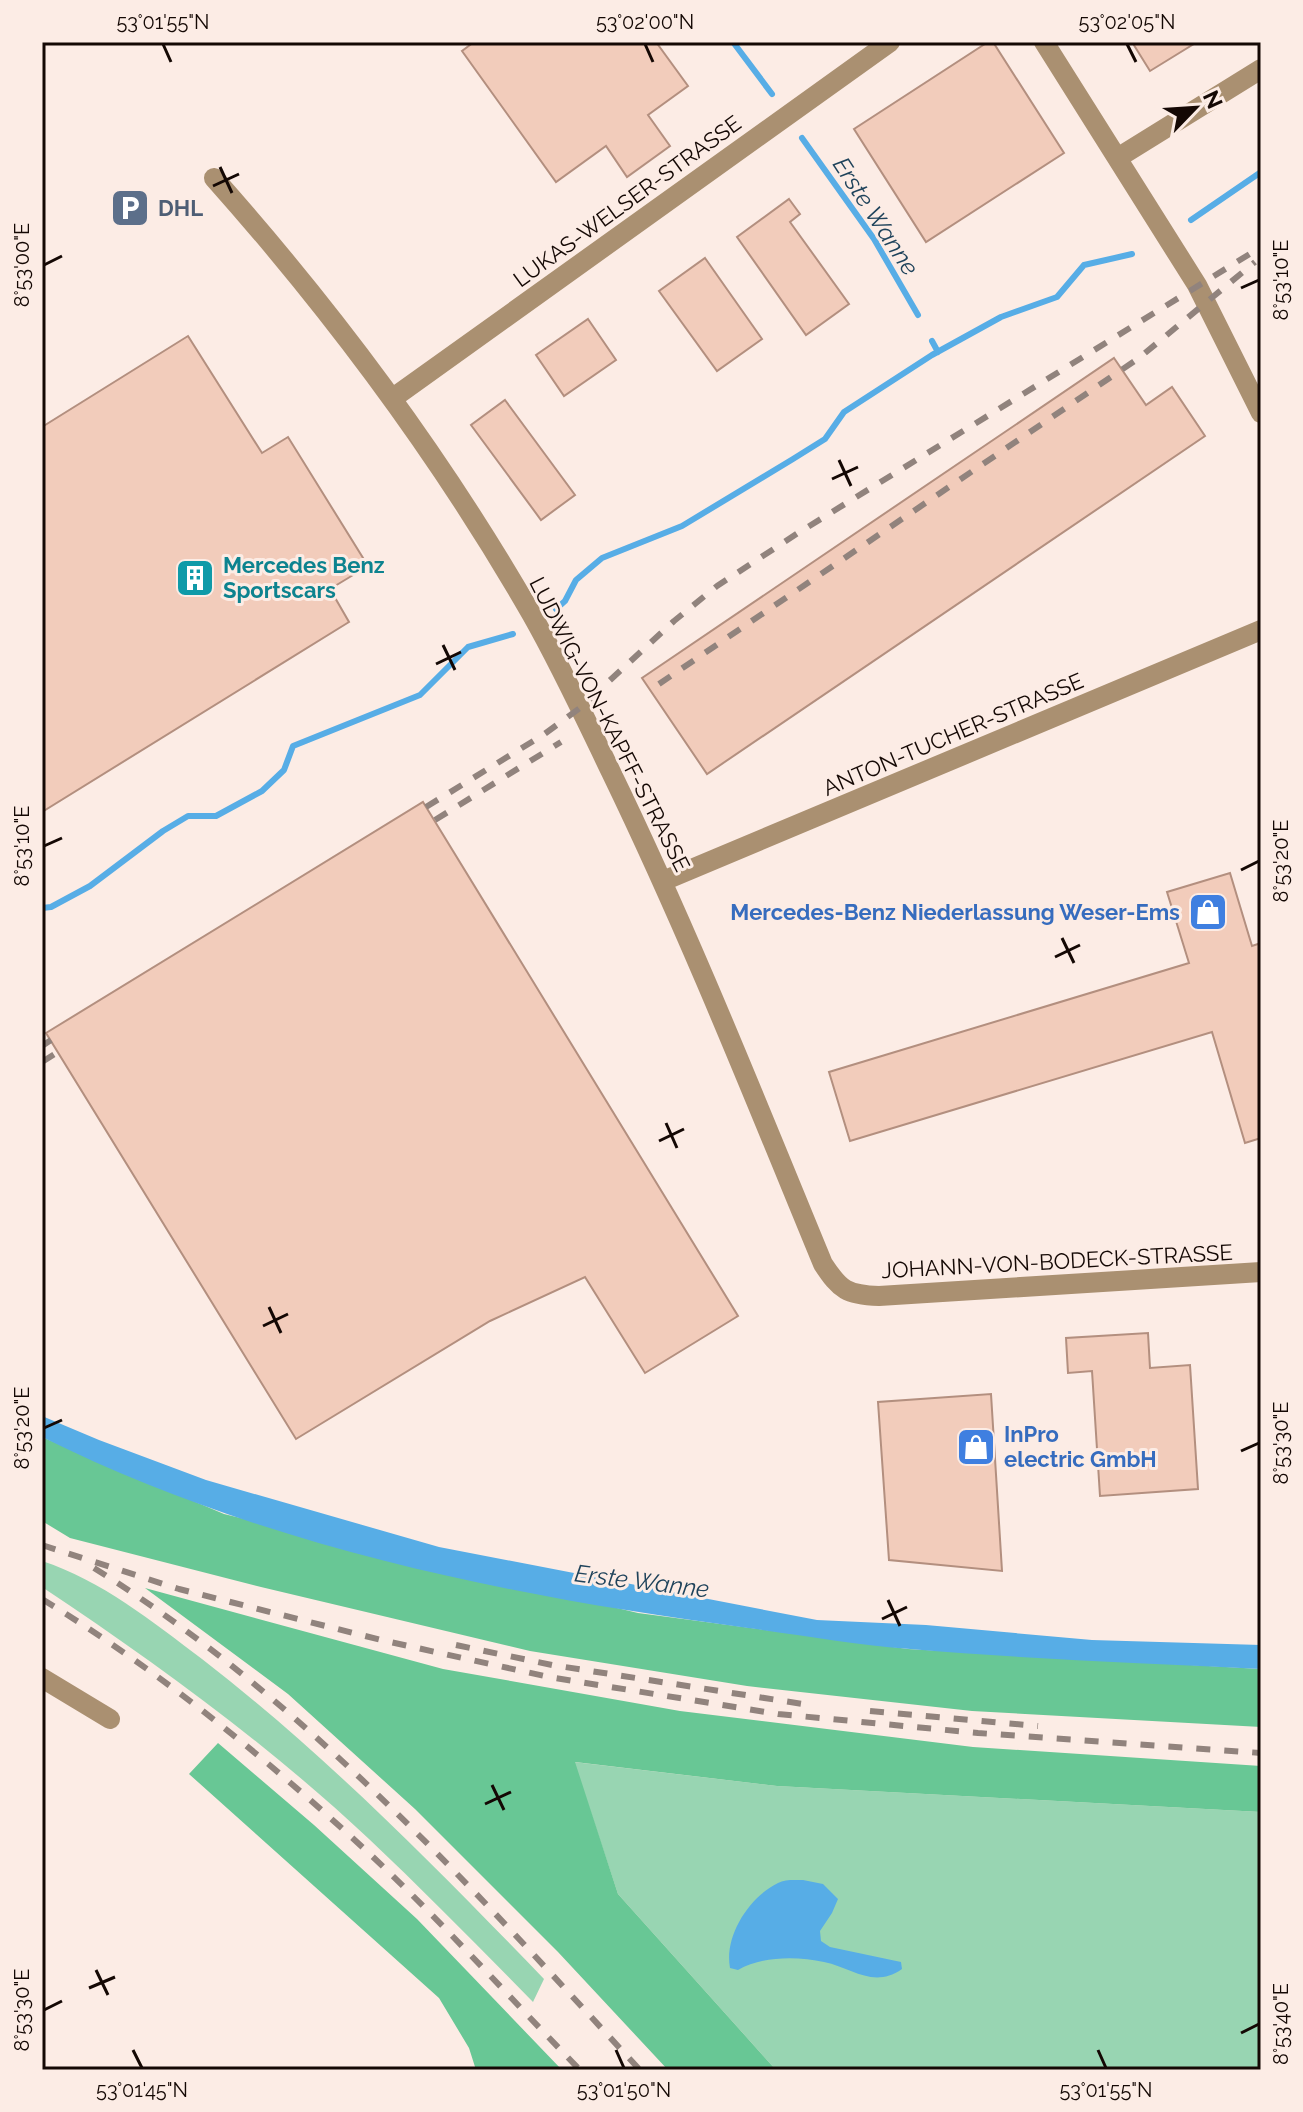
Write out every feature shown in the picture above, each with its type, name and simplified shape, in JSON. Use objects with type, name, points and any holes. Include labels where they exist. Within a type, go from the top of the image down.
[{"type":"street","name":"LUKAS-WELSER-STRASSE","points":[[393,398],[890,42]]},
{"type":"street","points":[[1044,42],[1197,285],[1261,413]]},
{"type":"street","points":[[1119,157],[1261,69]]},
{"type":"street","name":"LUDWIG-VON-KAPFF-STRASSE","points":[[214,178],[284,258],[393,398],[475,522],[532,616],[663,881],[823,1264]]},
{"type":"street","name":"ANTON-TUCHER-STRASSE","points":[[663,881],[1261,630]]},
{"type":"street","name":"JOHANN-VON-BODECK-STRASSE","points":[[823,1264],[843,1291],[879,1296],[1261,1272]]},
{"type":"street","points":[[42,1678],[110,1719]]},
{"type":"green space","points":[[42,1437],[224,1514],[638,1613],[908,1649],[1261,1669],[1261,1727],[972,1711],[747,1686],[530,1651],[70,1538],[42,1521]]},
{"type":"green space","points":[[42,1561],[85,1579],[145,1617],[248,1696],[336,1773],[421,1853],[544,1979],[533,2002],[390,1859],[292,1771],[169,1675],[42,1587]]},
{"type":"green space","points":[[145,1588],[443,1669],[680,1711],[973,1747],[1261,1766],[1261,1812],[777,1786],[575,1762],[618,1894],[776,2070],[668,2070],[558,1952],[415,1809],[288,1694]]},
{"type":"green space","points":[[218,1743],[417,1919],[562,2070],[476,2070],[469,2048],[439,1998],[189,1774]]},
{"type":"green space","points":[[574,1762],[777,1786],[1261,1812],[1261,2070],[776,2070],[618,1894]]},
{"type":"water","points":[[42,1416],[206,1480],[439,1547],[817,1620],[926,1625],[1092,1640],[1261,1645],[1261,1669],[997,1656],[870,1645],[657,1615],[476,1582],[298,1537],[211,1508],[126,1475],[42,1437]]},
{"type":"water","points":[[803,1880],[823,1884],[838,1899],[820,1931],[821,1941],[830,1947],[901,1962],[902,1969],[892,1975],[872,1977],[824,1962],[791,1958],[758,1962],[738,1970],[730,1968],[731,1943],[748,1908],[767,1889],[778,1883]]},
{"type":"building","points":[[474,42],[656,42],[688,86],[648,115],[670,146],[627,177],[606,146],[556,182],[462,51]]},
{"type":"building","points":[[988,42],[993,42],[1064,153],[926,242],[854,129]]},
{"type":"building","points":[[1132,42],[1197,42],[1150,71]]},
{"type":"building","points":[[789,199],[800,214],[790,222],[849,304],[806,335],[737,237]]},
{"type":"building","points":[[705,258],[762,339],[717,371],[659,291]]},
{"type":"building","points":[[588,319],[616,360],[564,396],[536,355]]},
{"type":"building","name":"Mercedes Benz Sportscars","points":[[188,336],[262,453],[288,437],[368,566],[330,589],[349,622],[42,812],[42,427]]},
{"type":"building","points":[[1114,358],[1146,405],[1172,387],[1205,436],[707,774],[642,678]]},
{"type":"building","points":[[505,400],[575,495],[541,520],[471,425]]},
{"type":"building","points":[[423,802],[738,1316],[645,1373],[585,1277],[490,1321],[296,1439],[46,1033]]},
{"type":"building","points":[[1230,873],[1252,946],[1261,943],[1261,1138],[1245,1143],[1212,1032],[850,1141],[829,1072],[1189,963],[1167,892]]},
{"type":"building","points":[[1148,1333],[1150,1368],[1190,1365],[1198,1489],[1100,1496],[1092,1371],[1068,1373],[1066,1338]]},
{"type":"building","points":[[991,1394],[1002,1571],[889,1560],[878,1402]]},
{"type":"waterway","name":"Erste Wanne","points":[[733,42],[772,94]]},
{"type":"waterway","name":"Erste Wanne","points":[[802,138],[874,239],[918,315]]},
{"type":"waterway","points":[[1191,220],[1261,172]]},
{"type":"waterway","points":[[556,609],[565,601],[576,580],[602,558],[682,526],[793,459],[825,439],[844,412],[932,355],[1001,317],[1057,297],[1084,265],[1132,254]]},
{"type":"waterway","name":"Erste Wanne","points":[[932,341],[938,352]]},
{"type":"waterway","points":[[42,908],[51,907],[90,886],[188,816],[216,816],[262,791],[284,770],[293,746],[420,695],[468,647],[513,634]]},
{"type":"railway","points":[[426,807],[543,735],[580,708],[674,621],[717,586],[1261,247]]},
{"type":"railway","points":[[659,684],[1139,358],[1255,262]]},
{"type":"railway","points":[[435,820],[561,742]]},
{"type":"railway","points":[[42,1046],[51,1040]]},
{"type":"railway","points":[[42,1062],[58,1052]]},
{"type":"railway","points":[[42,1545],[179,1589],[381,1640],[549,1677],[778,1714],[978,1733],[1261,1753]]},
{"type":"railway","points":[[94,1568],[171,1620],[316,1737],[450,1866],[640,2070]]},
{"type":"railway","points":[[42,1599],[172,1687],[294,1786],[399,1882],[580,2070]]},
{"type":"railway","points":[[456,1645],[552,1665],[803,1704]]},
{"type":"railway","points":[[870,1711],[1038,1726]]},
{"type":"place","name":"DHL","points":[[130,208]]},
{"type":"place","name":"Mercedes Benz Sportscars","points":[[195,578]]},
{"type":"place","name":"Mercedes-Benz Niederlassung Weser-Ems","points":[[1208,912]]},
{"type":"place","name":"InPro electric GmbH","points":[[976,1447]]}]
